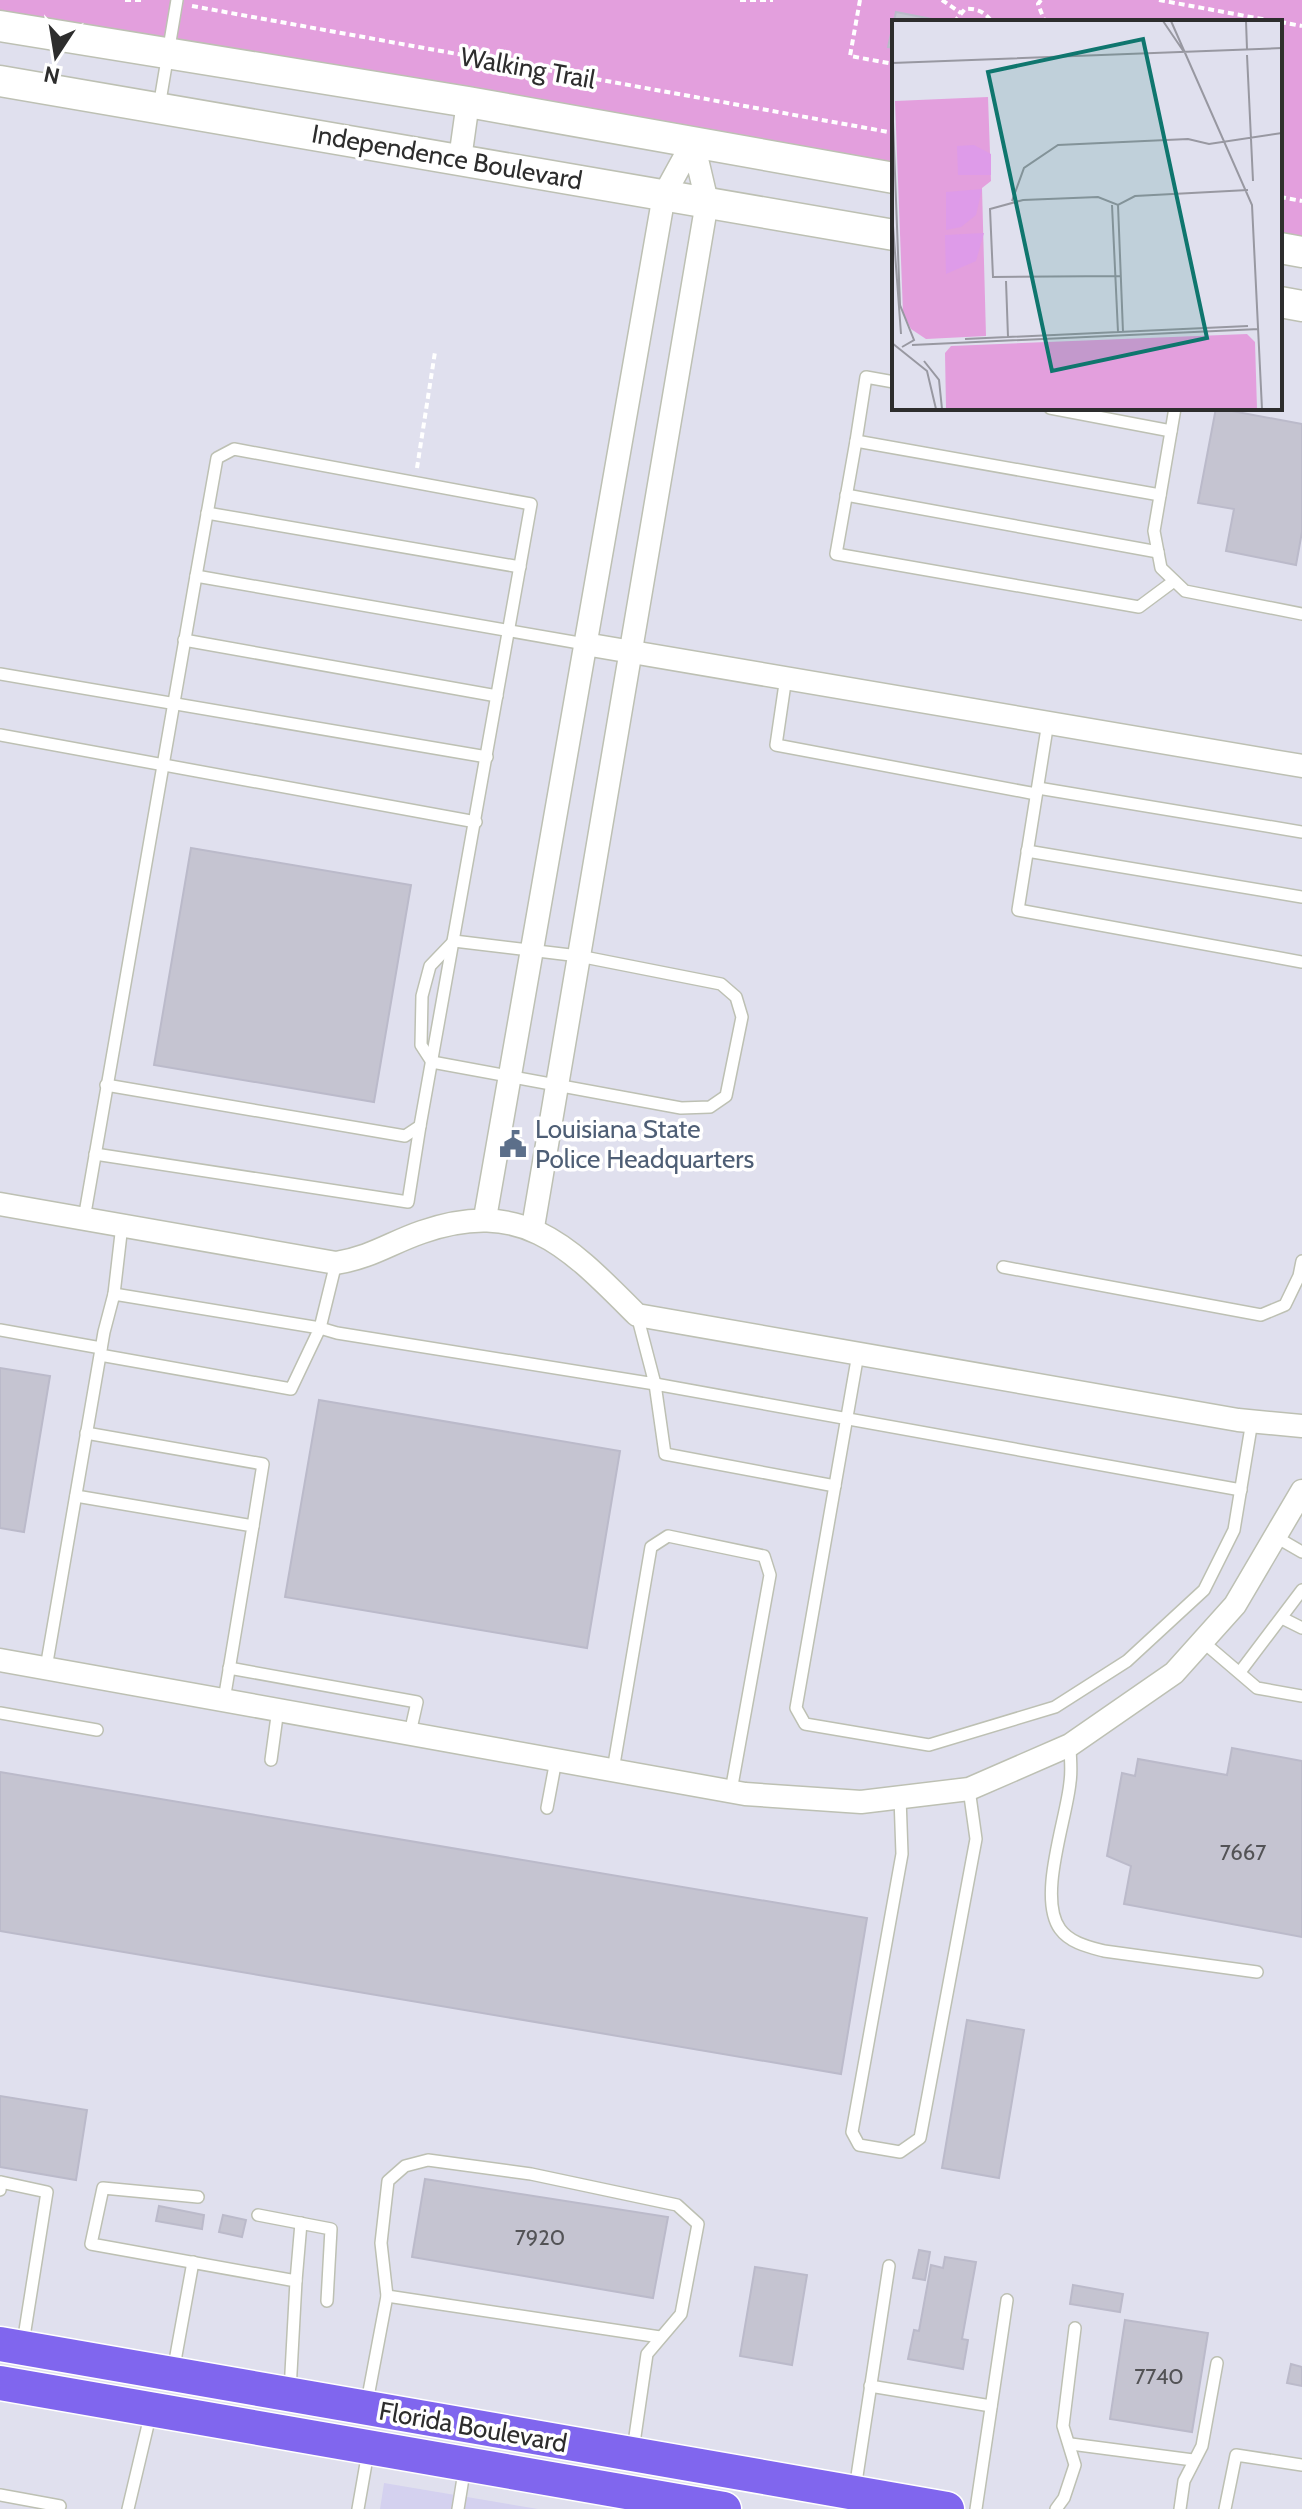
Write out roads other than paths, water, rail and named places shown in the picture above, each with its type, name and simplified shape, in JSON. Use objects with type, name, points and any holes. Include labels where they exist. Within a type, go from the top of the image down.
[{"type":"main road","points":[[0,26],[468,102],[892,178]]},
{"type":"main road","name":"Independence Boulevard","points":[[0,81],[892,235]]},
{"type":"main road","points":[[1282,248],[1302,252]]},
{"type":"main road","points":[[1282,302],[1302,306]]},
{"type":"main road","name":"Florida Boulevard","points":[[11,2346],[947,2509]]},
{"type":"main road","name":"Florida Boulevard","points":[[0,2383],[466,2464],[683,2506],[724,2509]]},
{"type":"main road","points":[[152,2409],[174,2400],[197,2398],[297,2413],[330,2403]]},
{"type":"main road","points":[[683,2506],[695,2466]]},
{"type":"street","points":[[460,159],[468,102]]},
{"type":"street","points":[[485,1218],[664,195],[693,142]]},
{"type":"street","points":[[533,1227],[707,202],[693,142]]},
{"type":"street","points":[[585,644],[1302,766]]},
{"type":"street","points":[[0,1204],[336,1263],[369,1257],[422,1232],[485,1218],[533,1227],[597,1275],[637,1315],[1252,1421],[1302,1426]]},
{"type":"street","points":[[0,1660],[731,1791],[861,1802],[969,1789],[1070,1745],[1174,1673],[1235,1605],[1302,1491]]},
{"type":"lane","points":[[159,107],[177,2]]},
{"type":"lane","points":[[892,382],[866,377],[836,554],[1139,607],[1174,581]]},
{"type":"lane","points":[[1061,410],[1171,431]]},
{"type":"lane","points":[[1175,410],[1154,531],[1161,568],[1185,591],[1302,614]]},
{"type":"lane","points":[[856,441],[1160,495]]},
{"type":"lane","points":[[84,1219],[160,764],[217,458],[234,449],[531,504],[408,1202],[95,1154]]},
{"type":"lane","points":[[846,495],[1158,552]]},
{"type":"lane","points":[[207,513],[520,567]]},
{"type":"lane","points":[[196,576],[585,644]]},
{"type":"lane","points":[[184,640],[497,696]]},
{"type":"lane","points":[[0,674],[487,757]]},
{"type":"lane","points":[[786,677],[776,745],[1037,791],[1302,832]]},
{"type":"lane","points":[[1048,722],[1018,910],[1302,962]]},
{"type":"lane","points":[[0,735],[476,822]]},
{"type":"lane","points":[[1027,851],[1302,897]]},
{"type":"lane","points":[[454,941],[579,956],[721,984],[736,997],[742,1017],[726,1096],[710,1107],[681,1108],[432,1062],[421,1045],[422,996],[430,966],[454,941]]},
{"type":"lane","points":[[106,1085],[405,1136],[420,1126]]},
{"type":"lane","points":[[46,1668],[100,1351],[114,1294],[122,1225]]},
{"type":"lane","points":[[1003,1267],[1261,1315],[1285,1305],[1299,1276],[1302,1261]]},
{"type":"lane","points":[[0,1330],[291,1389],[320,1328],[336,1263]]},
{"type":"lane","points":[[114,1294],[655,1384],[1241,1490]]},
{"type":"lane","points":[[637,1315],[655,1384],[665,1454],[835,1486]]},
{"type":"lane","points":[[858,1354],[796,1708],[805,1724],[929,1745],[1055,1707],[1127,1661],[1204,1590],[1234,1530],[1252,1421]]},
{"type":"lane","points":[[86,1433],[263,1464],[224,1700]]},
{"type":"lane","points":[[76,1496],[253,1526]]},
{"type":"lane","points":[[613,1770],[651,1547],[668,1536],[764,1556],[770,1575],[731,1791]]},
{"type":"lane","points":[[1276,1537],[1302,1552]]},
{"type":"lane","points":[[1240,1672],[1302,1590]]},
{"type":"lane","points":[[1282,1618],[1302,1628]]},
{"type":"lane","points":[[1202,1641],[1257,1688],[1302,1696]]},
{"type":"lane","points":[[229,1668],[417,1702],[410,1733]]},
{"type":"lane","points":[[271,1760],[278,1709]]},
{"type":"lane","points":[[0,1713],[97,1730]]},
{"type":"lane","points":[[1070,1745],[1070,1783],[1053,1882],[1053,1908],[1060,1929],[1081,1945],[1104,1951],[1257,1972]]},
{"type":"lane","points":[[547,1808],[556,1760]]},
{"type":"lane","points":[[900,1797],[902,1854],[852,2132],[859,2145],[900,2152],[920,2138],[976,1839],[969,1789]]},
{"type":"lane","points":[[366,2409],[387,2296],[381,2243],[388,2181],[405,2166],[428,2160],[531,2174],[677,2205],[691,2213],[698,2224],[681,2314],[647,2354],[632,2455]]},
{"type":"lane","points":[[0,2190],[1,2182],[47,2192],[11,2346]]},
{"type":"lane","points":[[198,2197],[103,2188],[91,2244],[296,2281]]},
{"type":"lane","points":[[258,2215],[331,2229],[327,2301]]},
{"type":"lane","points":[[290,2396],[301,2223]]},
{"type":"lane","points":[[172,2375],[193,2262]]},
{"type":"lane","points":[[854,2493],[889,2266]]},
{"type":"lane","points":[[387,2296],[660,2337]]},
{"type":"lane","points":[[976,2509],[1007,2300]]},
{"type":"lane","points":[[1056,2509],[1064,2498],[1075,2465],[1063,2426],[1075,2328]]},
{"type":"lane","points":[[1180,2509],[1184,2481],[1202,2446],[1217,2363]]},
{"type":"lane","points":[[870,2386],[991,2406]]},
{"type":"lane","points":[[128,2509],[152,2409]]},
{"type":"lane","points":[[1071,2444],[1193,2460]]},
{"type":"lane","points":[[358,2509],[369,2447]]},
{"type":"lane","points":[[1225,2509],[1236,2455],[1302,2465]]},
{"type":"lane","points":[[458,2509],[466,2464]]},
{"type":"lane","points":[[0,2495],[63,2508]]},
{"type":"place","name":"Louisiana State Police Headquarters","points":[[513,1144]]}]
